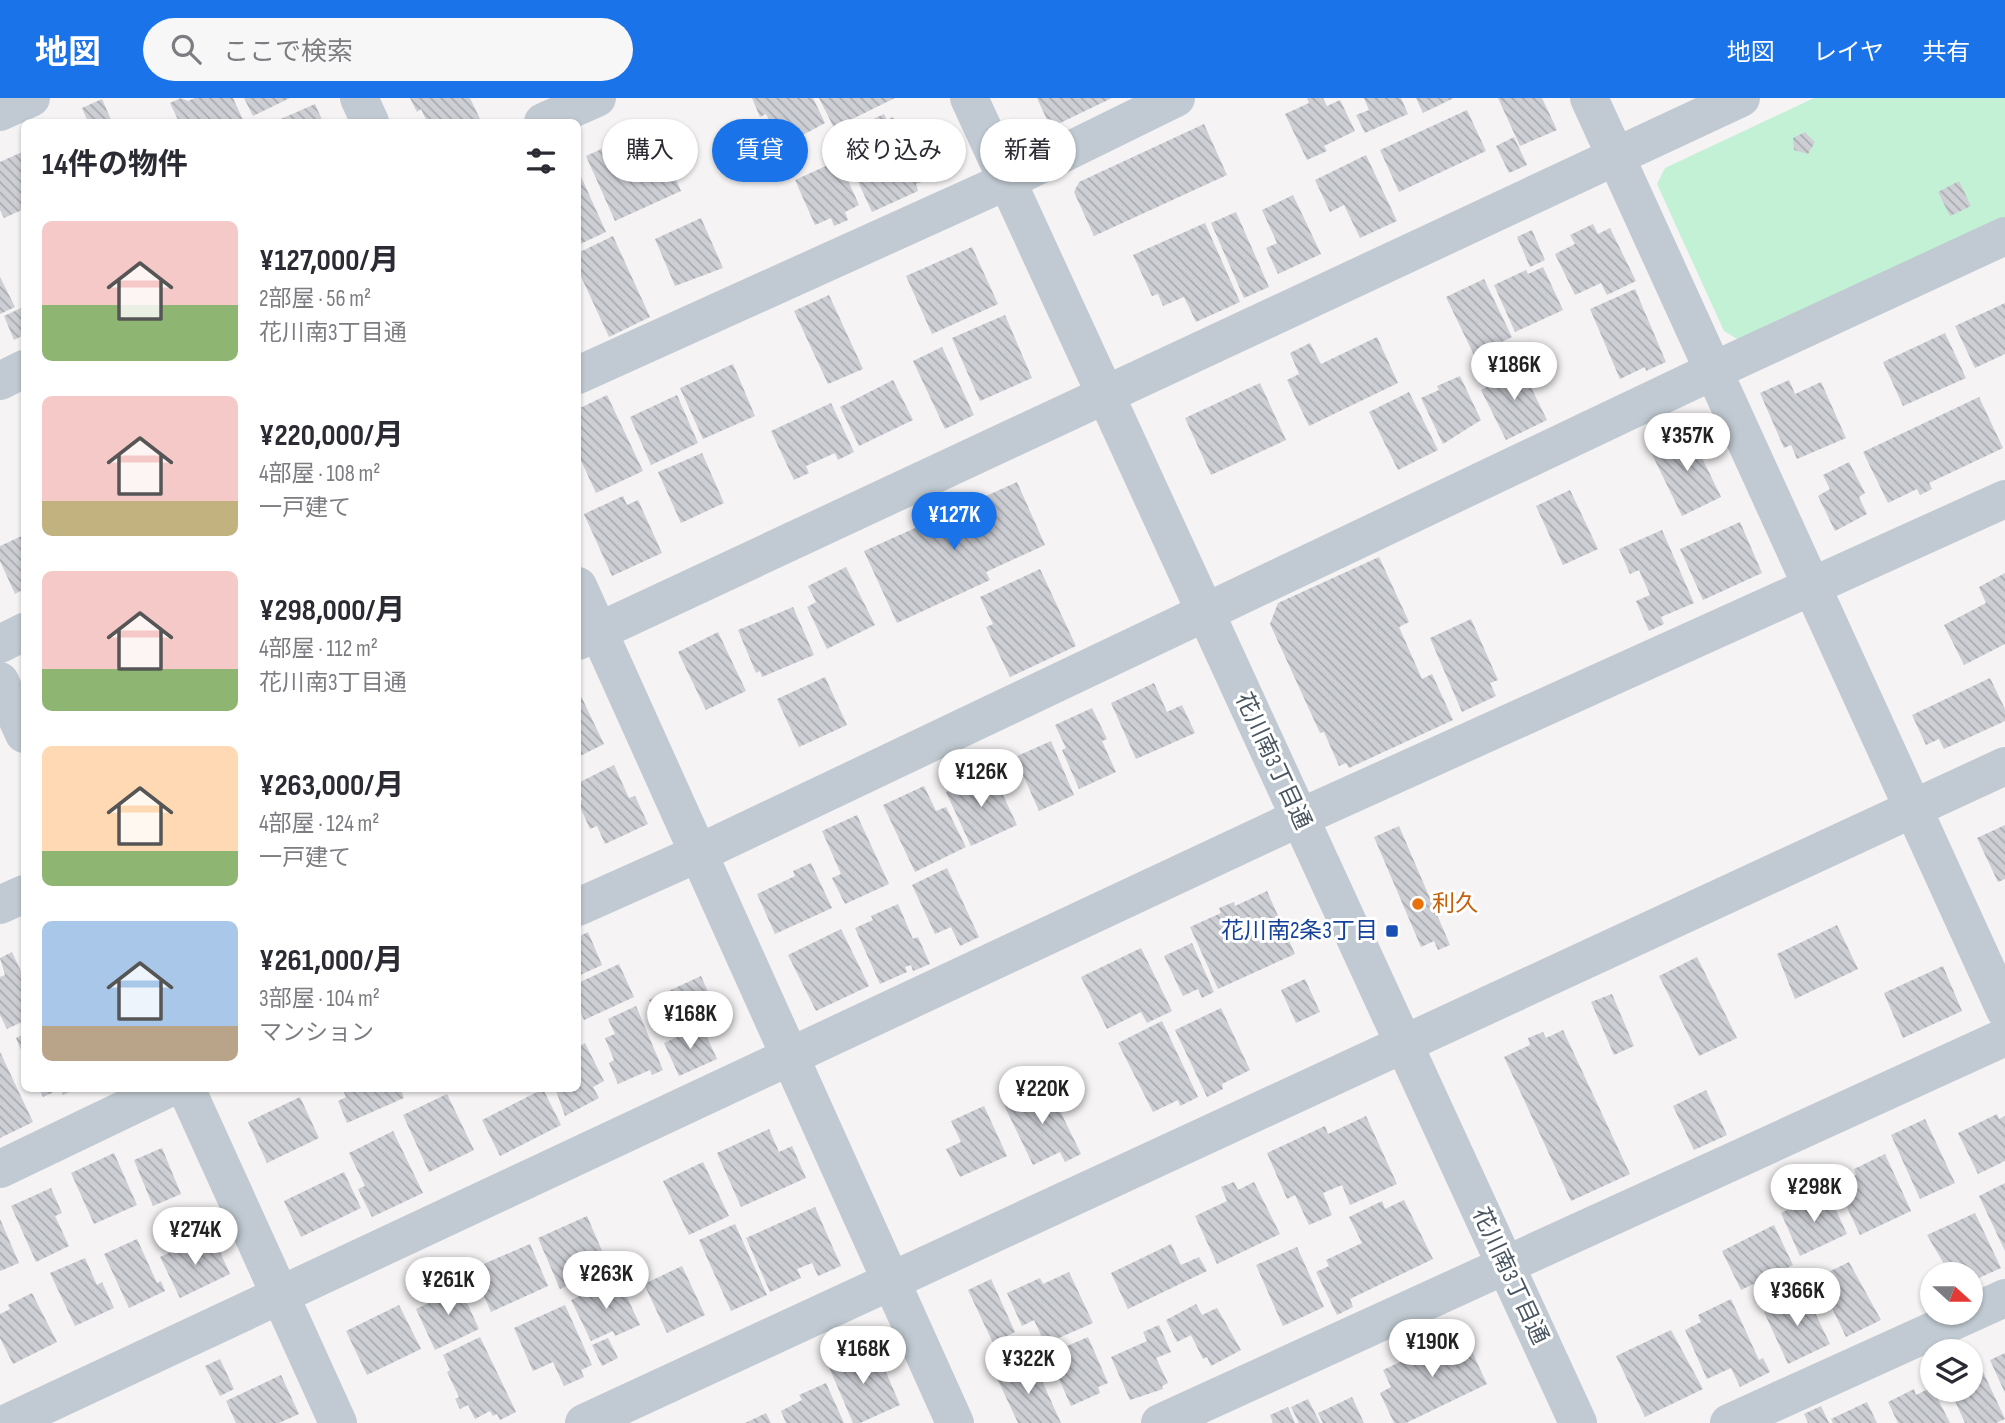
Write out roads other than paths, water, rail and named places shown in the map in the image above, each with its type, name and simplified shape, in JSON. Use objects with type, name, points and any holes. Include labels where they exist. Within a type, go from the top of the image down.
[{"type":"street","points":[[0,112],[31,98]]},
{"type":"street","points":[[359,98],[369,119]]},
{"type":"street","points":[[550,119],[597,98]]},
{"type":"street","name":"花川南3丁目通","points":[[969,98],[980,122]]},
{"type":"street","points":[[1076,147],[1176,98]]},
{"type":"street","points":[[1588,98],[1915,808],[2005,1010]]},
{"type":"street","points":[[588,636],[1741,98]]},
{"type":"street","points":[[581,374],[1005,182]]},
{"type":"street","name":"花川南3丁目通","points":[[1007,182],[1578,1423]]},
{"type":"street","points":[[581,906],[2005,236]]},
{"type":"street","points":[[0,381],[21,370]]},
{"type":"street","points":[[7,1423],[279,1293],[789,1058],[1299,818],[1811,584],[2005,499]]},
{"type":"street","points":[[581,601],[588,636],[697,853],[955,1423]]},
{"type":"street","points":[[0,644],[21,634]]},
{"type":"street","points":[[0,681],[21,727]]},
{"type":"street","points":[[584,1423],[2005,766]]},
{"type":"street","points":[[0,905],[21,895]]},
{"type":"street","points":[[1160,1423],[2005,1037]]},
{"type":"street","points":[[0,1169],[161,1092]]},
{"type":"street","points":[[188,1092],[338,1423]]},
{"type":"street","points":[[1729,1423],[2005,1298]]},
{"type":"place","name":"利久","points":[[1418,904]]},
{"type":"place","name":"花川南2条3丁目","points":[[1392,931]]}]
